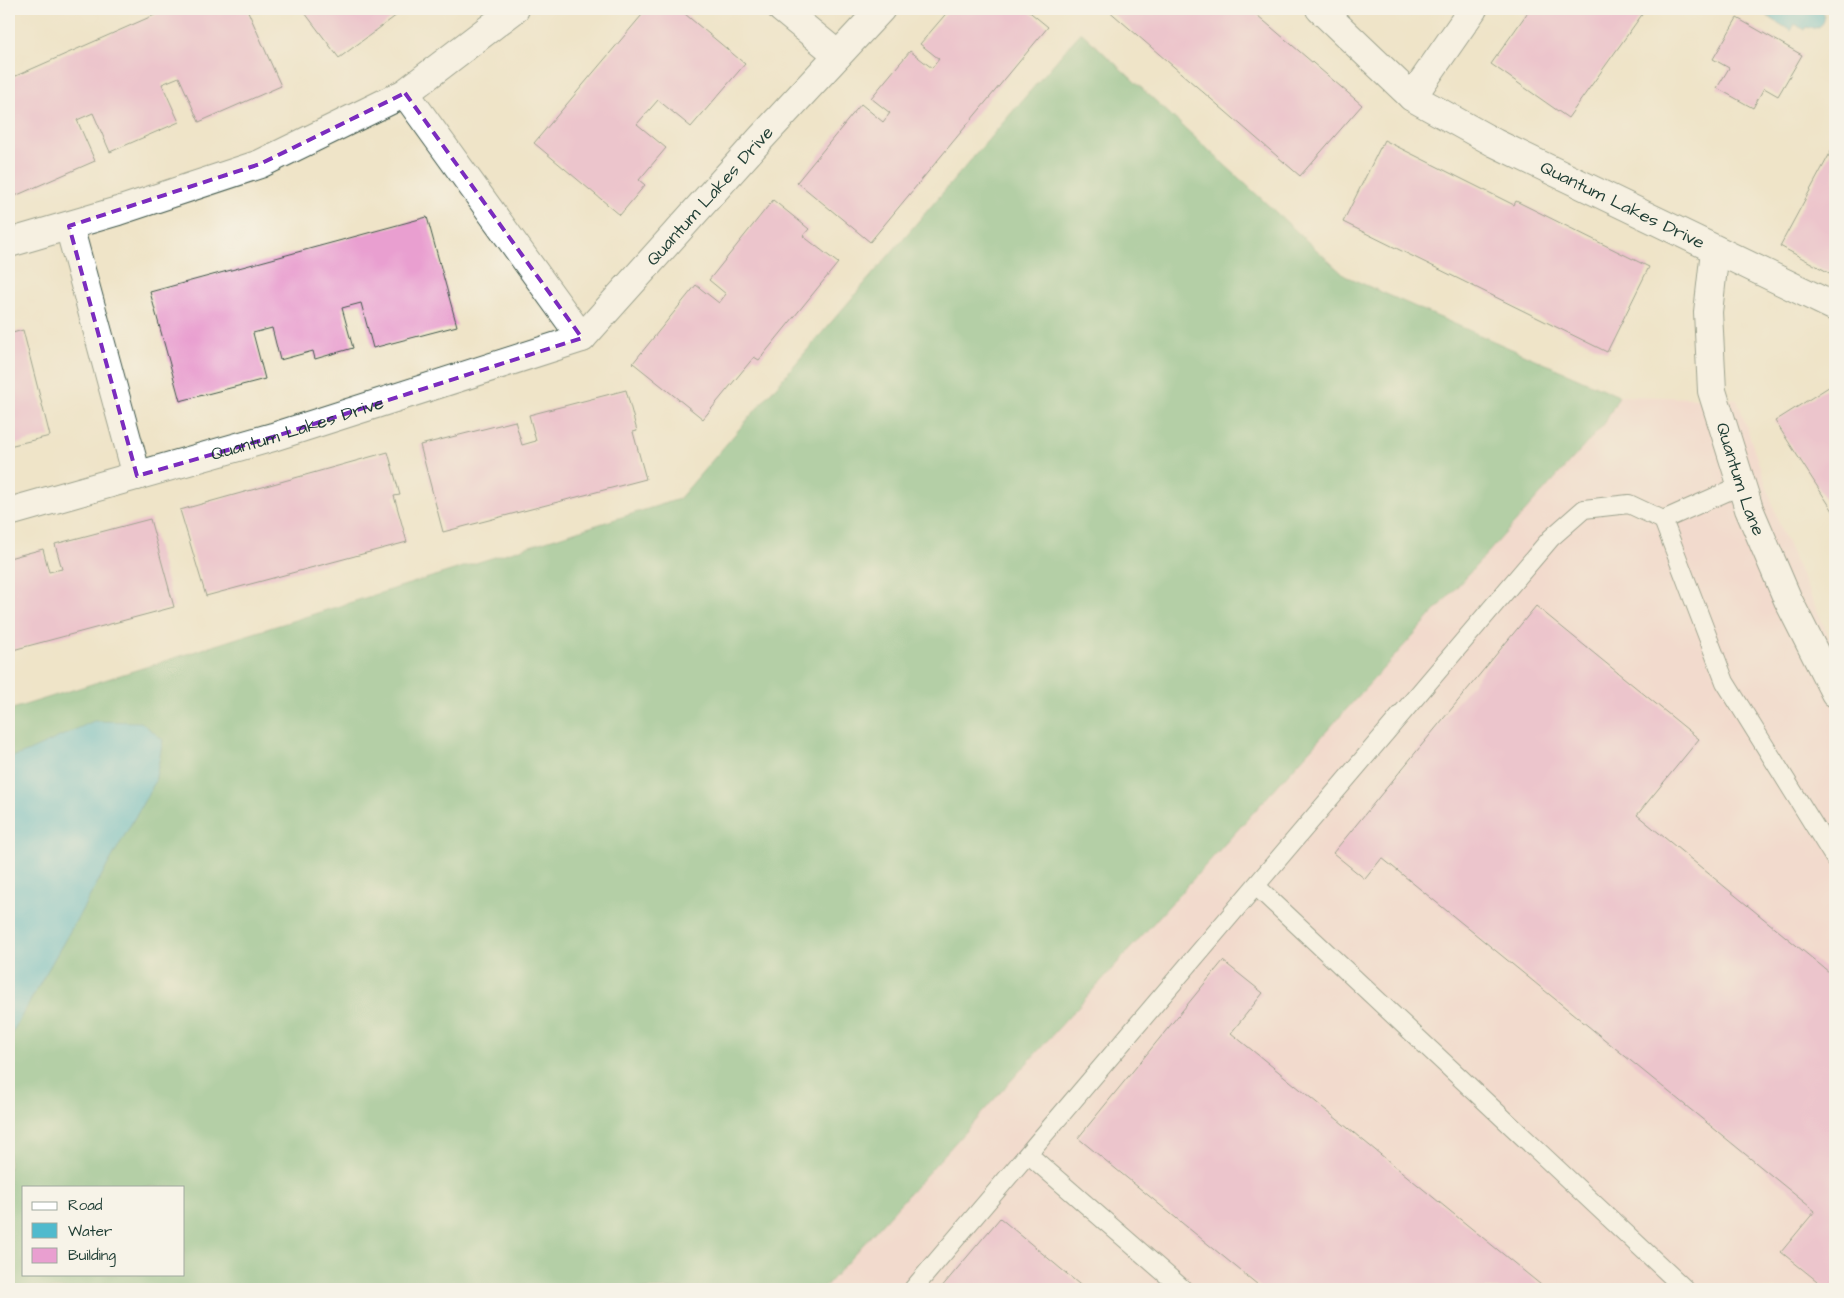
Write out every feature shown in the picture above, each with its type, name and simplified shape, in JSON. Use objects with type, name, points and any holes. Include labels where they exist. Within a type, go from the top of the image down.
[{"type":"street","points":[[9,243],[69,226],[260,164],[405,93],[515,9]]},
{"type":"street","points":[[782,9],[838,55]]},
{"type":"street","name":"Quantum Lakes Drive","points":[[9,512],[273,437],[582,338],[763,136],[881,9]]},
{"type":"street","name":"Quantum Lakes Drive","points":[[1320,9],[1412,97],[1495,143],[1835,307]]},
{"type":"street","points":[[1412,97],[1473,9]]},
{"type":"street","points":[[405,93],[582,338]]},
{"type":"street","points":[[69,226],[137,476]]},
{"type":"street","name":"Quantum Lane","points":[[1715,250],[1708,312],[1712,391],[1749,509],[1788,600],[1835,694]]},
{"type":"lane","points":[[1663,520],[1742,485]]},
{"type":"lane","points":[[913,1289],[1552,538],[1584,509],[1629,504],[1663,520],[1725,682],[1835,859]]},
{"type":"lane","points":[[1256,886],[1685,1289]]},
{"type":"lane","points":[[1028,1154],[1183,1289]]},
{"type":"highlighted area","points":[[405,93],[582,338],[273,437],[137,476],[69,226],[260,164]]},
{"type":"shaded area","points":[[1619,396],[1737,399],[1782,532],[1835,651],[1835,1289],[823,1289],[1605,423]]},
{"type":"green space","points":[[1081,32],[1345,276],[1619,396],[1605,423],[823,1289],[9,1289],[9,1038],[155,782],[163,740],[27,752],[9,758],[9,710],[679,499]]},
{"type":"water","points":[[1769,9],[1821,9],[1824,21],[1819,27],[1806,27],[1804,30],[1795,24],[1791,31],[1767,16]]},
{"type":"water","points":[[94,721],[141,722],[163,740],[155,782],[9,1038],[9,758],[27,752]]},
{"type":"building","points":[[168,9],[247,9],[281,86],[199,122],[179,77],[162,84],[179,122],[110,152],[93,113],[77,120],[95,161],[15,196],[9,182],[9,79]]},
{"type":"building","points":[[302,9],[405,9],[339,58]]},
{"type":"building","points":[[647,9],[679,9],[745,64],[691,127],[658,100],[637,124],[666,148],[639,180],[645,185],[620,215],[534,143]]},
{"type":"building","points":[[950,9],[1026,9],[1048,27],[870,242],[797,182],[861,104],[883,122],[890,113],[871,98],[910,51],[932,68],[939,59],[920,44]]},
{"type":"building","points":[[1107,9],[1250,9],[1362,105],[1300,176]]},
{"type":"building","points":[[1530,9],[1646,9],[1568,118],[1491,64]]},
{"type":"building","points":[[1737,18],[1802,55],[1778,96],[1764,88],[1753,108],[1717,88],[1729,68],[1713,59]]},
{"type":"building","points":[[1384,140],[1514,205],[1516,201],[1649,267],[1607,352],[1343,222]]},
{"type":"building","points":[[1835,144],[1835,276],[1780,246]]},
{"type":"building","points":[[773,200],[809,229],[803,236],[838,263],[759,360],[754,357],[703,419],[633,363],[696,285],[719,303],[726,294],[709,280]]},
{"type":"building","points":[[427,217],[457,326],[373,348],[361,303],[342,308],[353,348],[315,359],[313,351],[280,360],[272,328],[253,333],[265,379],[180,401],[150,292]]},
{"type":"building","points":[[23,330],[50,436],[9,446],[9,334]]},
{"type":"building","points":[[1835,383],[1835,514],[1775,421]]},
{"type":"building","points":[[626,390],[637,431],[633,432],[646,479],[443,532],[420,445],[515,421],[522,445],[536,441],[529,415]]},
{"type":"building","points":[[388,452],[400,495],[394,496],[407,542],[206,596],[180,510]]},
{"type":"building","points":[[150,519],[174,607],[9,651],[9,558],[43,549],[49,572],[62,569],[55,544]]},
{"type":"building","points":[[1536,606],[1699,739],[1637,815],[1835,977],[1834,1289],[1827,1289],[1781,1252],[1815,1211],[1382,858],[1365,879],[1333,853]]},
{"type":"building","points":[[1223,961],[1263,993],[1231,1033],[1546,1289],[1263,1289],[1078,1138]]},
{"type":"building","points":[[1000,1218],[1085,1289],[940,1289]]}]
